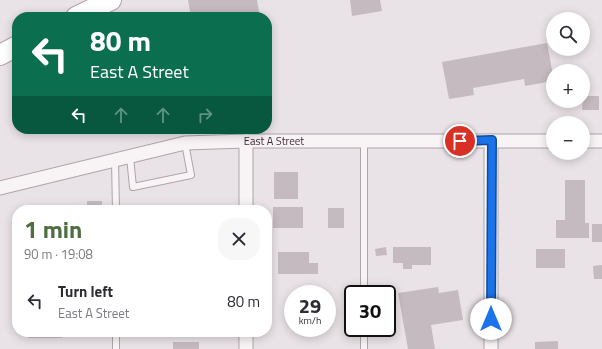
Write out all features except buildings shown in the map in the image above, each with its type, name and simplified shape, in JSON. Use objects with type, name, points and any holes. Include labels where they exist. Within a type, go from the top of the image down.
[{"type":"main road","points":[[86,12],[111,0]]},
{"type":"main road","points":[[0,55],[12,49]]},
{"type":"street","points":[[491,349],[492,140]]},
{"type":"street","name":"East A Street","points":[[0,188],[185,143],[246,141],[546,140]]},
{"type":"street","points":[[590,140],[602,140]]},
{"type":"street","points":[[246,141],[246,205]]},
{"type":"street","points":[[246,337],[246,349]]},
{"type":"lane","points":[[364,141],[364,285]]},
{"type":"lane","points":[[130,157],[133,187],[191,175],[185,143]]},
{"type":"lane","points":[[115,160],[116,205]]},
{"type":"lane","points":[[116,337],[116,349]]},
{"type":"lane","points":[[364,337],[364,349]]},
{"type":"route","points":[[460,141],[492,140],[491,319]]}]
